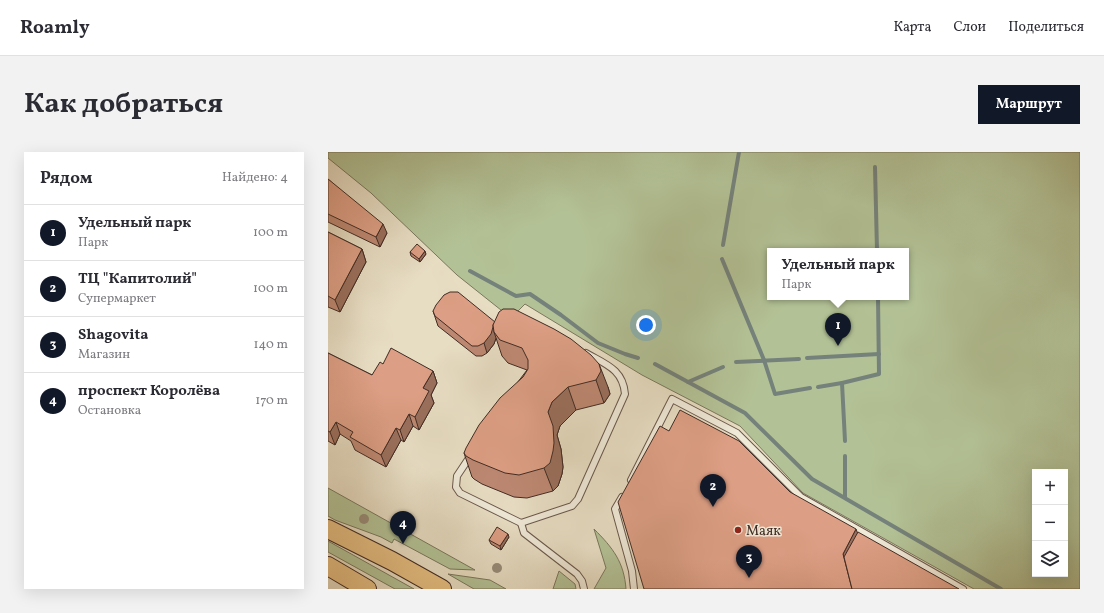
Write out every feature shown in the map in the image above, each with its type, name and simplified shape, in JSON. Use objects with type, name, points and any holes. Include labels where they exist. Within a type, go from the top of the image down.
[{"type":"main road","points":[[328,529],[392,561],[442,589]]},
{"type":"main road","points":[[328,566],[367,589]]},
{"type":"lane","points":[[473,452],[457,476],[456,487],[460,493],[521,523],[572,506],[578,499],[626,394],[622,378],[617,373],[609,366],[579,349]]},
{"type":"lane","points":[[634,589],[632,571],[615,509],[672,399],[737,433],[801,497],[963,589]]},
{"type":"lane","points":[[521,523],[524,533],[577,574],[582,581],[584,589]]},
{"type":"green space","points":[[328,152],[1080,152],[1080,589],[974,589],[803,493],[740,426],[642,375],[525,304],[511,318],[457,275],[371,193],[328,158]]},
{"type":"green space","points":[[328,488],[475,570],[450,569],[394,539],[392,543],[381,537],[335,520],[328,516]]},
{"type":"green space","points":[[594,529],[612,549],[620,563],[625,579],[626,589],[594,589],[606,568]]},
{"type":"green space","points":[[328,541],[414,589],[395,589],[328,552]]},
{"type":"green space","points":[[559,571],[575,584],[576,589],[553,589]]},
{"type":"green space","points":[[448,574],[490,580],[506,589],[474,589]]},
{"type":"building","points":[[328,179],[383,224],[376,237],[328,214]]},
{"type":"building","points":[[328,232],[362,249],[335,300],[328,296]]},
{"type":"building","points":[[417,244],[425,251],[419,259],[410,252]]},
{"type":"building","points":[[450,292],[458,292],[495,322],[491,334],[484,343],[478,346],[472,346],[435,316],[433,311],[436,305],[444,295]]},
{"type":"building","points":[[503,309],[514,309],[571,339],[591,355],[599,364],[601,371],[596,380],[568,387],[552,402],[548,412],[553,426],[554,443],[550,463],[544,468],[519,475],[505,473],[473,460],[464,453],[479,425],[500,398],[523,377],[528,369],[528,360],[522,348],[500,340],[494,332],[493,325],[499,312]]},
{"type":"building","points":[[391,348],[433,371],[423,388],[429,391],[415,417],[409,414],[400,430],[396,428],[381,455],[350,437],[353,432],[336,422],[330,432],[328,431],[328,353],[372,375],[380,362],[383,364]]},
{"type":"building","points":[[680,410],[739,441],[790,492],[856,529],[843,554],[852,589],[644,589],[618,502],[660,426],[669,431]]},
{"type":"building","points":[[497,527],[508,534],[500,546],[489,540]]},
{"type":"building","points":[[858,532],[959,589],[852,589],[844,557]]},
{"type":"waterway","points":[[723,245],[739,152]]},
{"type":"waterway","points":[[875,167],[877,248]]},
{"type":"waterway","points":[[722,259],[764,360],[775,394],[810,388]]},
{"type":"waterway","points":[[470,271],[516,296],[530,294],[598,343],[638,358]]},
{"type":"waterway","points":[[845,441],[842,383],[879,374],[878,300]]},
{"type":"waterway","points":[[807,358],[879,354]]},
{"type":"waterway","points":[[736,362],[799,359]]},
{"type":"waterway","points":[[655,364],[745,413],[812,479],[1001,589]]},
{"type":"waterway","points":[[688,382],[723,367]]},
{"type":"waterway","points":[[818,387],[842,383]]},
{"type":"waterway","points":[[845,456],[845,497]]},
{"type":"place","name":"Удельный парк","points":[[838,346]]},
{"type":"place","name":"ТЦ \"Капитолий\"","points":[[713,507]]},
{"type":"place","name":"Маяк","points":[[738,530]]},
{"type":"place","name":"проспект Королёва","points":[[403,544]]},
{"type":"place","name":"Shagovita","points":[[749,578]]}]
